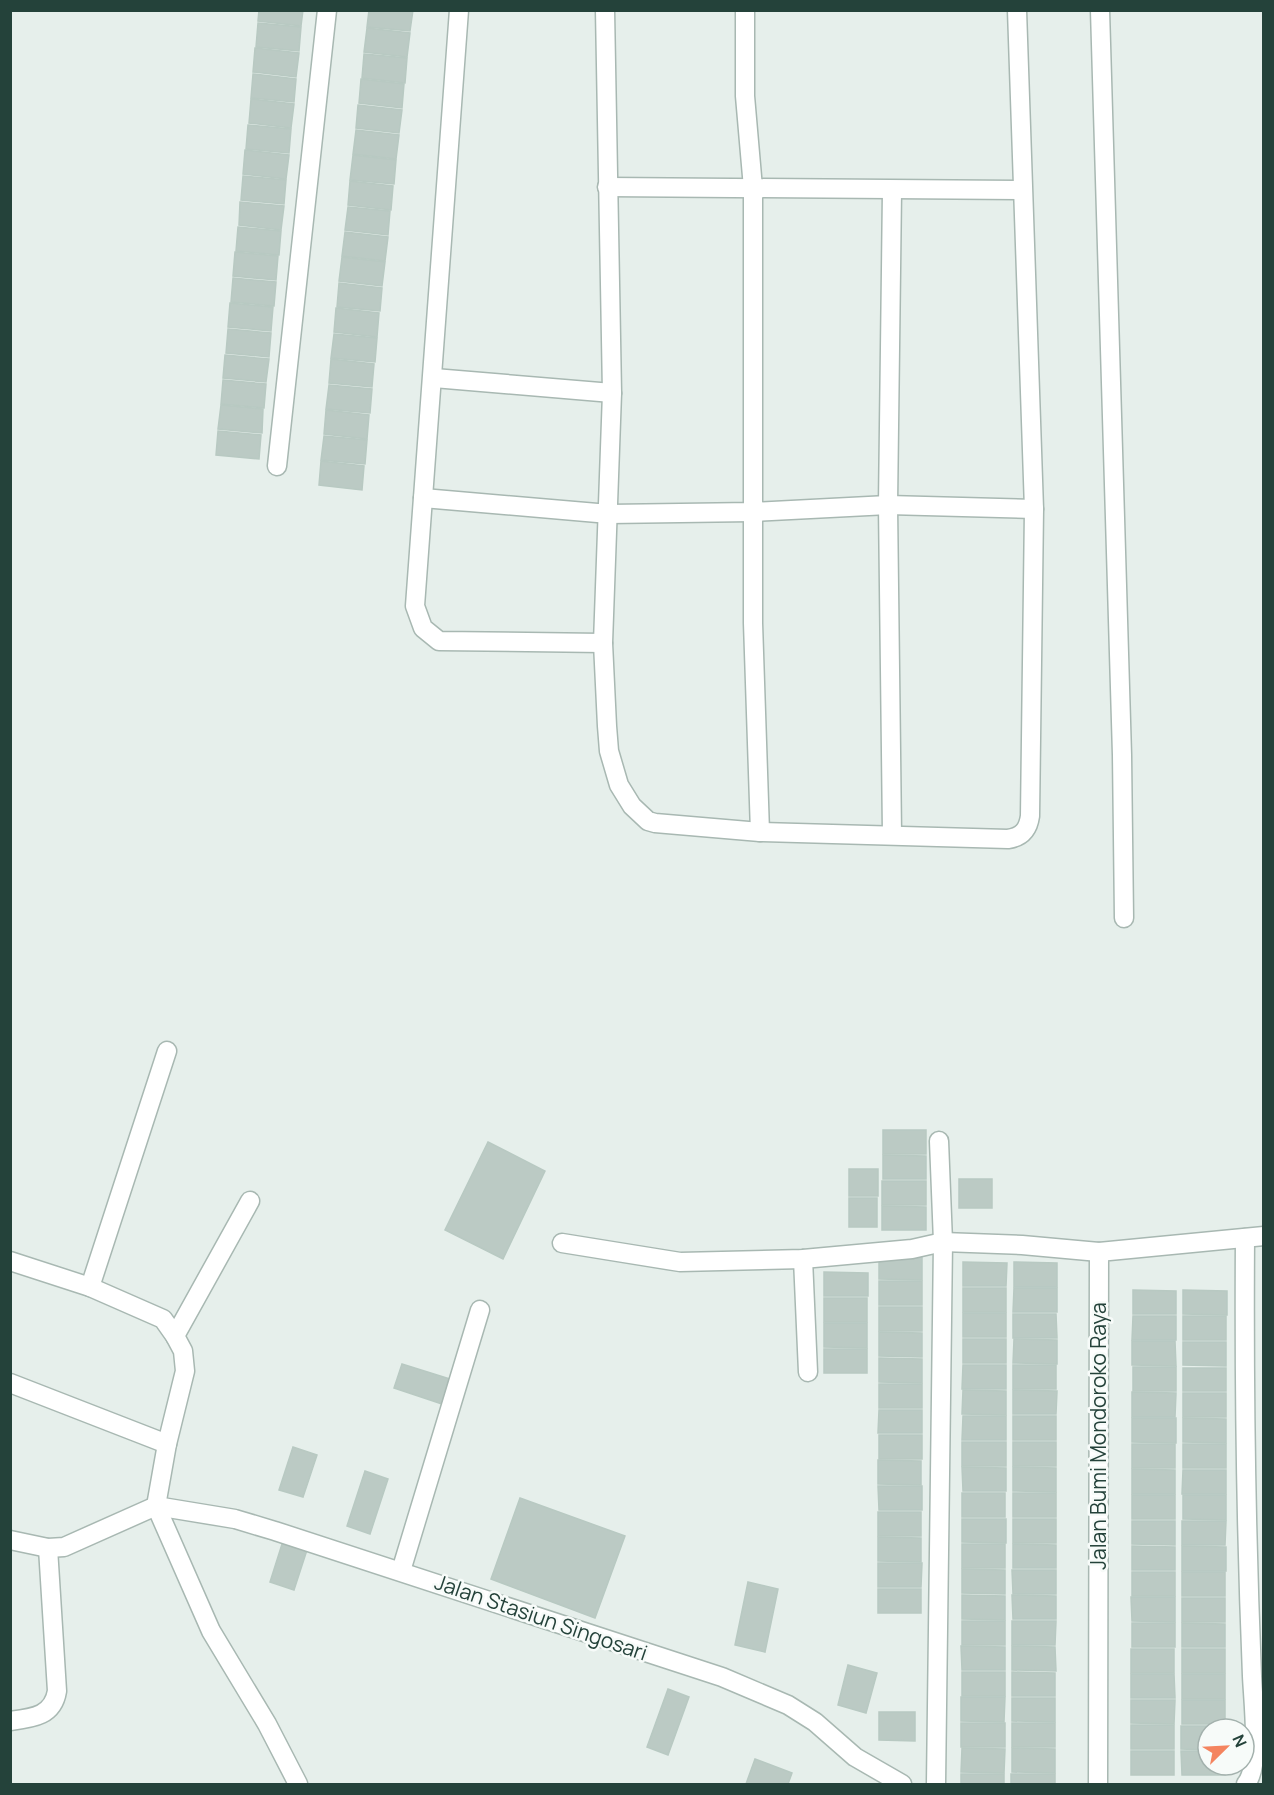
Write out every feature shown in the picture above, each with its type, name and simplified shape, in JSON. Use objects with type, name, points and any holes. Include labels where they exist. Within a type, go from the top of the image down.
[{"type":"street","points":[[277,466],[327,10]]},
{"type":"street","points":[[459,10],[434,378],[415,606],[423,628],[439,640],[603,643]]},
{"type":"street","points":[[605,10],[612,393],[603,643],[609,751],[619,785],[632,806],[648,821],[655,823],[760,832],[1008,839],[1020,836],[1029,824],[1034,509],[1017,10]]},
{"type":"street","points":[[744,10],[745,96],[753,188],[752,512],[760,832]]},
{"type":"street","points":[[1100,10],[1122,755],[1124,918]]},
{"type":"street","points":[[607,187],[892,191],[1022,190]]},
{"type":"street","points":[[892,191],[888,505],[892,834]]},
{"type":"street","points":[[434,378],[612,393]]},
{"type":"street","points":[[423,498],[609,514],[752,512],[888,505],[1034,509]]},
{"type":"street","points":[[90,1287],[167,1051]]},
{"type":"street","points":[[936,1785],[943,1242],[939,1141]]},
{"type":"street","points":[[176,1336],[250,1201]]},
{"type":"street","points":[[562,1243],[680,1262],[802,1259],[912,1249],[943,1242],[1022,1245],[1099,1252],[1254,1237],[1248,1580],[1254,1717],[1253,1766],[1246,1785]]},
{"type":"street","name":"Jalan Bumi Mondoroko Raya","points":[[1098,1785],[1099,1252]]},
{"type":"street","points":[[802,1259],[808,1372]]},
{"type":"street","points":[[10,1261],[90,1287],[163,1319],[176,1336],[183,1351],[185,1371],[167,1443],[156,1506],[211,1631],[267,1724],[298,1785]]},
{"type":"street","points":[[401,1571],[480,1310]]},
{"type":"street","points":[[10,1383],[167,1443]]},
{"type":"street","points":[[10,1540],[48,1548],[77,1543],[156,1506]]},
{"type":"street","name":"Jalan Stasiun Singosari","points":[[156,1506],[235,1519],[722,1677],[806,1717],[855,1757],[902,1785]]},
{"type":"street","points":[[10,1721],[43,1714],[56,1701],[48,1548]]},
{"type":"building","points":[[259,10],[303,10],[301,26],[258,21]]},
{"type":"building","points":[[369,10],[413,10],[410,31],[367,27]]},
{"type":"building","points":[[258,23],[301,27],[299,51],[256,47]]},
{"type":"building","points":[[367,28],[410,33],[407,57],[364,52]]},
{"type":"building","points":[[255,48],[299,53],[296,77],[253,72]]},
{"type":"building","points":[[364,54],[407,58],[405,83],[362,78]]},
{"type":"building","points":[[253,74],[296,79],[294,102],[251,98]]},
{"type":"building","points":[[361,79],[404,84],[402,108],[359,103]]},
{"type":"building","points":[[251,99],[294,104],[291,128],[249,123]]},
{"type":"building","points":[[358,105],[402,110],[399,133],[356,128]]},
{"type":"building","points":[[248,125],[291,129],[289,153],[246,149]]},
{"type":"building","points":[[356,130],[399,135],[396,159],[353,154]]},
{"type":"building","points":[[245,150],[289,155],[286,179],[243,174]]},
{"type":"building","points":[[353,155],[396,160],[394,184],[350,180]]},
{"type":"building","points":[[243,176],[286,180],[284,204],[241,200]]},
{"type":"building","points":[[350,181],[393,186],[391,210],[348,205]]},
{"type":"building","points":[[240,202],[284,206],[281,230],[239,225]]},
{"type":"building","points":[[348,207],[390,211],[388,235],[345,230]]},
{"type":"building","points":[[238,227],[281,231],[279,255],[236,251]]},
{"type":"building","points":[[345,232],[388,237],[385,261],[342,256]]},
{"type":"building","points":[[235,252],[278,256],[276,280],[233,276]]},
{"type":"building","points":[[342,257],[385,262],[382,286],[339,281]]},
{"type":"building","points":[[233,278],[276,282],[274,306],[231,302]]},
{"type":"building","points":[[339,283],[382,288],[380,311],[337,307]]},
{"type":"building","points":[[230,303],[273,307],[271,331],[228,327]]},
{"type":"building","points":[[336,308],[379,313],[377,337],[334,332]]},
{"type":"building","points":[[228,329],[271,333],[269,357],[226,353]]},
{"type":"building","points":[[334,334],[377,338],[375,362],[331,358]]},
{"type":"building","points":[[225,355],[269,359],[266,382],[223,378]]},
{"type":"building","points":[[331,359],[374,364],[372,387],[329,383]]},
{"type":"building","points":[[223,380],[266,384],[264,408],[221,404]]},
{"type":"building","points":[[329,385],[372,389],[370,413],[326,409]]},
{"type":"building","points":[[221,405],[263,409],[262,433],[218,429]]},
{"type":"building","points":[[326,410],[369,415],[367,439],[324,434]]},
{"type":"building","points":[[218,431],[261,435],[259,459],[216,455]]},
{"type":"building","points":[[324,436],[367,440],[365,464],[321,460]]},
{"type":"building","points":[[321,461],[364,466],[362,490],[319,485]]},
{"type":"building","points":[[883,1130],[926,1130],[926,1154],[883,1154]]},
{"type":"building","points":[[488,1142],[545,1171],[503,1259],[445,1230]]},
{"type":"building","points":[[883,1155],[926,1156],[926,1179],[883,1179]]},
{"type":"building","points":[[849,1169],[878,1169],[878,1196],[849,1196]]},
{"type":"building","points":[[959,1179],[992,1179],[992,1208],[959,1208]]},
{"type":"building","points":[[882,1181],[926,1181],[926,1205],[882,1205]]},
{"type":"building","points":[[849,1198],[877,1198],[877,1227],[849,1227]]},
{"type":"building","points":[[882,1206],[926,1207],[926,1230],[882,1230]]},
{"type":"building","points":[[879,1256],[922,1256],[922,1280],[879,1279]]},
{"type":"building","points":[[963,1262],[1007,1263],[1006,1286],[963,1286]]},
{"type":"building","points":[[1014,1262],[1057,1263],[1057,1287],[1014,1287]]},
{"type":"building","points":[[824,1272],[868,1273],[868,1296],[824,1296]]},
{"type":"building","points":[[879,1281],[922,1281],[922,1305],[879,1305]]},
{"type":"building","points":[[963,1288],[1006,1288],[1006,1312],[963,1312]]},
{"type":"building","points":[[1014,1288],[1057,1288],[1057,1312],[1013,1312]]},
{"type":"building","points":[[1133,1290],[1176,1291],[1176,1314],[1133,1314]]},
{"type":"building","points":[[1183,1290],[1227,1291],[1227,1315],[1183,1314]]},
{"type":"building","points":[[824,1298],[867,1298],[867,1322],[824,1322]]},
{"type":"building","points":[[879,1307],[922,1307],[922,1331],[879,1331]]},
{"type":"building","points":[[963,1313],[1006,1313],[1006,1337],[963,1337]]},
{"type":"building","points":[[1013,1314],[1056,1314],[1057,1338],[1013,1338]]},
{"type":"building","points":[[1133,1316],[1176,1316],[1176,1340],[1132,1340]]},
{"type":"building","points":[[1183,1316],[1226,1316],[1226,1340],[1183,1340]]},
{"type":"building","points":[[824,1323],[867,1323],[867,1348],[824,1347]]},
{"type":"building","points":[[879,1332],[922,1333],[922,1357],[879,1356]]},
{"type":"building","points":[[963,1339],[1006,1339],[1006,1363],[963,1363]]},
{"type":"building","points":[[1014,1339],[1057,1340],[1057,1364],[1013,1363]]},
{"type":"building","points":[[1132,1341],[1175,1341],[1176,1366],[1132,1365]]},
{"type":"building","points":[[1183,1342],[1226,1342],[1226,1366],[1183,1365]]},
{"type":"building","points":[[824,1349],[867,1349],[867,1373],[824,1373]]},
{"type":"building","points":[[879,1358],[922,1359],[922,1383],[879,1382]]},
{"type":"building","points":[[402,1364],[450,1379],[442,1404],[394,1388]]},
{"type":"building","points":[[963,1365],[1006,1365],[1006,1389],[962,1389]]},
{"type":"building","points":[[1013,1365],[1056,1365],[1056,1389],[1013,1389]]},
{"type":"building","points":[[1133,1367],[1176,1367],[1176,1391],[1133,1391]]},
{"type":"building","points":[[1183,1368],[1226,1368],[1226,1391],[1183,1391]]},
{"type":"building","points":[[879,1384],[922,1384],[922,1408],[879,1408]]},
{"type":"building","points":[[963,1390],[1006,1391],[1006,1415],[962,1414]]},
{"type":"building","points":[[1013,1390],[1057,1391],[1056,1414],[1013,1414]]},
{"type":"building","points":[[1132,1392],[1176,1393],[1175,1417],[1132,1417]]},
{"type":"building","points":[[1183,1393],[1226,1393],[1226,1417],[1183,1417]]},
{"type":"building","points":[[879,1410],[922,1410],[922,1433],[878,1433]]},
{"type":"building","points":[[963,1416],[1006,1416],[1006,1440],[962,1440]]},
{"type":"building","points":[[1013,1416],[1056,1416],[1056,1440],[1013,1440]]},
{"type":"building","points":[[1132,1418],[1176,1418],[1176,1443],[1132,1442]]},
{"type":"building","points":[[1183,1418],[1226,1419],[1226,1443],[1183,1442]]},
{"type":"building","points":[[879,1435],[922,1435],[922,1459],[879,1459]]},
{"type":"building","points":[[962,1442],[1006,1442],[1006,1466],[962,1466]]},
{"type":"building","points":[[1013,1442],[1056,1442],[1056,1466],[1013,1466]]},
{"type":"building","points":[[1132,1444],[1175,1444],[1175,1468],[1132,1468]]},
{"type":"building","points":[[1183,1444],[1226,1444],[1226,1468],[1183,1468]]},
{"type":"building","points":[[293,1447],[317,1455],[303,1497],[279,1490]]},
{"type":"building","points":[[878,1460],[921,1461],[921,1485],[878,1484]]},
{"type":"building","points":[[962,1467],[1006,1468],[1006,1491],[963,1491]]},
{"type":"building","points":[[1013,1467],[1056,1468],[1056,1492],[1013,1491]]},
{"type":"building","points":[[1132,1469],[1175,1470],[1175,1494],[1132,1494]]},
{"type":"building","points":[[1183,1470],[1226,1470],[1226,1494],[1182,1494]]},
{"type":"building","points":[[365,1471],[388,1479],[370,1534],[347,1526]]},
{"type":"building","points":[[878,1486],[922,1486],[922,1510],[879,1510]]},
{"type":"building","points":[[962,1493],[1005,1493],[1005,1517],[962,1517]]},
{"type":"building","points":[[1013,1493],[1056,1493],[1056,1517],[1013,1517]]},
{"type":"building","points":[[1132,1495],[1175,1495],[1175,1519],[1132,1519]]},
{"type":"building","points":[[1183,1495],[1226,1495],[1226,1520],[1183,1519]]},
{"type":"building","points":[[520,1498],[625,1536],[595,1618],[491,1579]]},
{"type":"building","points":[[878,1512],[921,1512],[921,1536],[878,1536]]},
{"type":"building","points":[[962,1519],[1006,1519],[1006,1543],[962,1542]]},
{"type":"building","points":[[1013,1519],[1056,1519],[1056,1543],[1013,1543]]},
{"type":"building","points":[[1132,1521],[1175,1521],[1175,1545],[1132,1544]]},
{"type":"building","points":[[1182,1521],[1226,1521],[1225,1545],[1182,1545]]},
{"type":"building","points":[[878,1537],[921,1538],[921,1562],[878,1561]]},
{"type":"building","points":[[283,1541],[307,1550],[294,1590],[270,1582]]},
{"type":"building","points":[[962,1544],[1005,1544],[1005,1568],[962,1568]]},
{"type":"building","points":[[1013,1544],[1056,1545],[1056,1568],[1013,1568]]},
{"type":"building","points":[[1132,1546],[1175,1547],[1175,1570],[1132,1570]]},
{"type":"building","points":[[1182,1546],[1226,1547],[1226,1571],[1182,1571]]},
{"type":"building","points":[[878,1563],[922,1563],[921,1587],[878,1587]]},
{"type":"building","points":[[962,1569],[1005,1570],[1005,1594],[962,1593]]},
{"type":"building","points":[[1012,1570],[1056,1570],[1056,1594],[1013,1594]]},
{"type":"building","points":[[1132,1572],[1175,1572],[1175,1596],[1132,1596]]},
{"type":"building","points":[[1182,1572],[1225,1572],[1225,1596],[1182,1596]]},
{"type":"building","points":[[748,1582],[778,1589],[765,1652],[735,1645]]},
{"type":"building","points":[[878,1589],[921,1589],[921,1613],[878,1613]]},
{"type":"building","points":[[962,1595],[1005,1596],[1005,1620],[962,1619]]},
{"type":"building","points":[[1012,1595],[1056,1596],[1056,1619],[1013,1619]]},
{"type":"building","points":[[1131,1597],[1175,1597],[1175,1622],[1132,1621]]},
{"type":"building","points":[[1182,1598],[1225,1598],[1225,1622],[1182,1622]]},
{"type":"building","points":[[962,1621],[1005,1621],[1005,1645],[962,1645]]},
{"type":"building","points":[[1012,1621],[1056,1621],[1055,1645],[1012,1645]]},
{"type":"building","points":[[1132,1623],[1175,1623],[1175,1647],[1132,1647]]},
{"type":"building","points":[[1182,1623],[1225,1624],[1225,1647],[1182,1647]]},
{"type":"building","points":[[961,1646],[1005,1647],[1005,1670],[962,1670]]},
{"type":"building","points":[[1012,1646],[1055,1647],[1056,1671],[1012,1670]]},
{"type":"building","points":[[1131,1649],[1174,1649],[1174,1673],[1131,1673]]},
{"type":"building","points":[[1182,1649],[1225,1649],[1225,1673],[1182,1673]]},
{"type":"building","points":[[848,1665],[877,1673],[866,1713],[838,1705]]},
{"type":"building","points":[[962,1672],[1005,1672],[1005,1696],[962,1696]]},
{"type":"building","points":[[1012,1672],[1055,1673],[1055,1696],[1012,1696]]},
{"type":"building","points":[[1131,1674],[1174,1674],[1175,1698],[1131,1698]]},
{"type":"building","points":[[1182,1674],[1225,1674],[1225,1699],[1182,1699]]},
{"type":"building","points":[[668,1689],[689,1697],[668,1755],[647,1747]]},
{"type":"building","points":[[961,1697],[1005,1697],[1004,1722],[961,1721]]},
{"type":"building","points":[[1012,1698],[1055,1698],[1055,1722],[1012,1721]]},
{"type":"building","points":[[1131,1700],[1175,1700],[1174,1724],[1131,1723]]},
{"type":"building","points":[[1182,1700],[1225,1700],[1225,1717],[1196,1717],[1196,1724],[1182,1724]]},
{"type":"building","points":[[879,1712],[915,1712],[915,1741],[879,1740]]},
{"type":"building","points":[[961,1723],[1005,1723],[1005,1747],[961,1747]]},
{"type":"building","points":[[1012,1723],[1055,1723],[1055,1747],[1012,1747]]},
{"type":"building","points":[[1131,1725],[1174,1725],[1174,1749],[1131,1749]]},
{"type":"building","points":[[1181,1726],[1196,1726],[1196,1750],[1181,1749]]},
{"type":"building","points":[[962,1748],[1005,1749],[1004,1773],[961,1772]]},
{"type":"building","points":[[1012,1748],[1055,1749],[1055,1773],[1012,1772]]},
{"type":"building","points":[[1131,1751],[1174,1751],[1174,1775],[1131,1775]]},
{"type":"building","points":[[1181,1751],[1196,1751],[1196,1775],[1182,1775]]},
{"type":"building","points":[[755,1759],[792,1773],[788,1784],[746,1784]]},
{"type":"building","points":[[961,1774],[1004,1774],[1004,1784],[961,1784]]},
{"type":"building","points":[[1011,1774],[1055,1774],[1055,1784],[1011,1784]]}]
